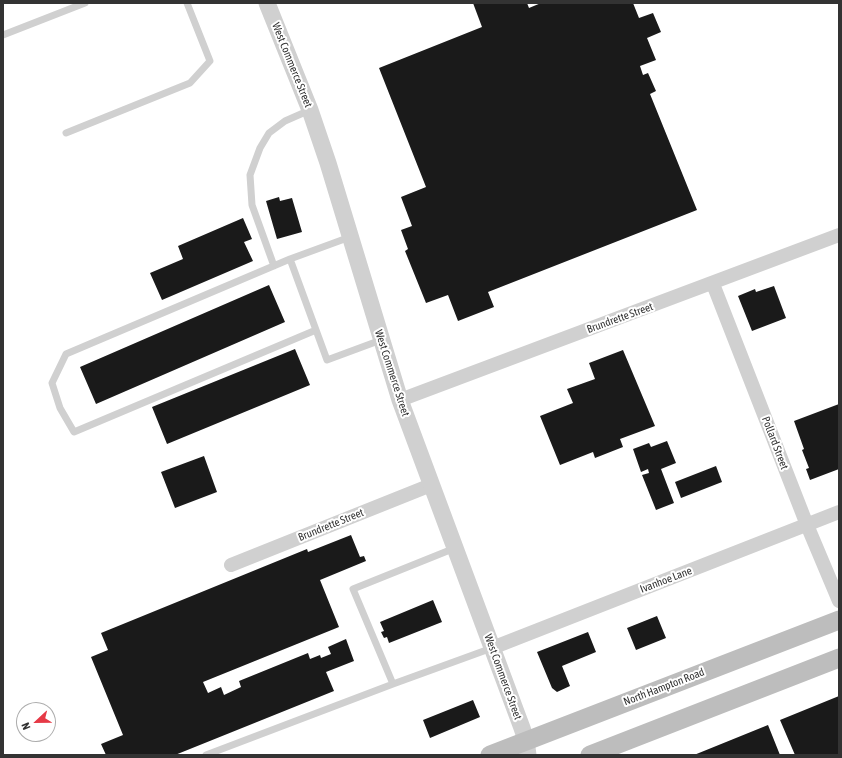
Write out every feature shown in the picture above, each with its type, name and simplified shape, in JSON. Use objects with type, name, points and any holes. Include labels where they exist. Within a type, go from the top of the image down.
[{"type":"main road","name":"North Hampton Road","points":[[490,755],[527,748],[839,620]]},
{"type":"main road","points":[[590,755],[620,748],[839,658]]},
{"type":"street","name":"West Commerce Street","points":[[267,3],[310,110],[328,163],[400,400],[492,648],[527,748],[540,755]]},
{"type":"street","name":"Brundrette Street","points":[[400,400],[713,284],[839,235]]},
{"type":"street","name":"Pollard Street","points":[[713,284],[807,525],[839,601]]},
{"type":"street","name":"Brundrette Street","points":[[231,565],[431,485]]},
{"type":"street","name":"Ivanhoe Lane","points":[[492,648],[839,512]]},
{"type":"lane","points":[[3,35],[85,3]]},
{"type":"lane","points":[[66,133],[190,83],[210,61],[187,3]]},
{"type":"lane","points":[[274,266],[252,205],[250,175],[260,148],[270,133],[285,121],[310,110]]},
{"type":"lane","points":[[316,330],[74,432],[60,408],[52,383],[66,354],[290,259],[350,237]]},
{"type":"lane","points":[[290,259],[327,360],[381,340]]},
{"type":"lane","points":[[393,684],[353,589],[455,548]]},
{"type":"lane","points":[[206,755],[492,648]]},
{"type":"building","points":[[473,3],[527,3],[529,8],[541,3],[633,3],[639,18],[653,13],[661,32],[647,38],[656,60],[640,66],[643,75],[648,73],[656,91],[650,94],[697,210],[488,292],[494,307],[458,321],[448,295],[426,303],[405,251],[408,249],[401,230],[412,226],[401,197],[426,187],[379,68],[482,27]]},
{"type":"building","points":[[279,197],[280,201],[292,198],[302,232],[277,239],[266,201]]},
{"type":"building","points":[[243,218],[252,239],[244,242],[253,261],[162,300],[150,273],[183,259],[178,246]]},
{"type":"building","points":[[269,285],[285,322],[96,404],[80,367]]},
{"type":"building","points":[[774,286],[786,318],[752,331],[738,296],[755,289],[756,292]]},
{"type":"building","points":[[295,349],[310,385],[167,444],[152,407]]},
{"type":"building","points":[[623,350],[655,426],[620,439],[623,447],[595,458],[593,452],[560,465],[540,416],[573,403],[567,389],[595,379],[589,363]]},
{"type":"building","points":[[839,404],[839,469],[810,480],[806,469],[809,468],[802,450],[804,449],[794,421]]},
{"type":"building","points":[[667,441],[676,463],[661,469],[674,503],[656,510],[642,475],[649,473],[648,469],[641,472],[633,449],[649,443],[651,447]]},
{"type":"building","points":[[204,456],[217,492],[175,508],[161,472]]},
{"type":"building","points":[[716,466],[722,482],[681,498],[675,482]]},
{"type":"building","points":[[351,535],[360,557],[364,556],[366,561],[320,580],[339,627],[203,682],[208,693],[221,687],[224,695],[241,687],[239,681],[308,653],[310,659],[320,655],[321,658],[331,654],[328,647],[346,639],[354,661],[326,672],[334,691],[175,755],[106,755],[101,744],[123,735],[91,657],[108,650],[101,633],[307,549],[308,552]]},
{"type":"building","points":[[433,600],[442,622],[389,643],[387,637],[384,638],[381,632],[384,631],[380,622]]},
{"type":"building","points":[[657,616],[666,638],[636,650],[627,628]]},
{"type":"building","points":[[588,632],[596,652],[562,666],[570,686],[557,692],[552,688],[537,652]]},
{"type":"building","points":[[839,696],[839,755],[795,755],[780,720]]},
{"type":"building","points":[[473,700],[480,717],[430,738],[423,720]]},
{"type":"building","points":[[768,725],[780,755],[694,755]]}]
